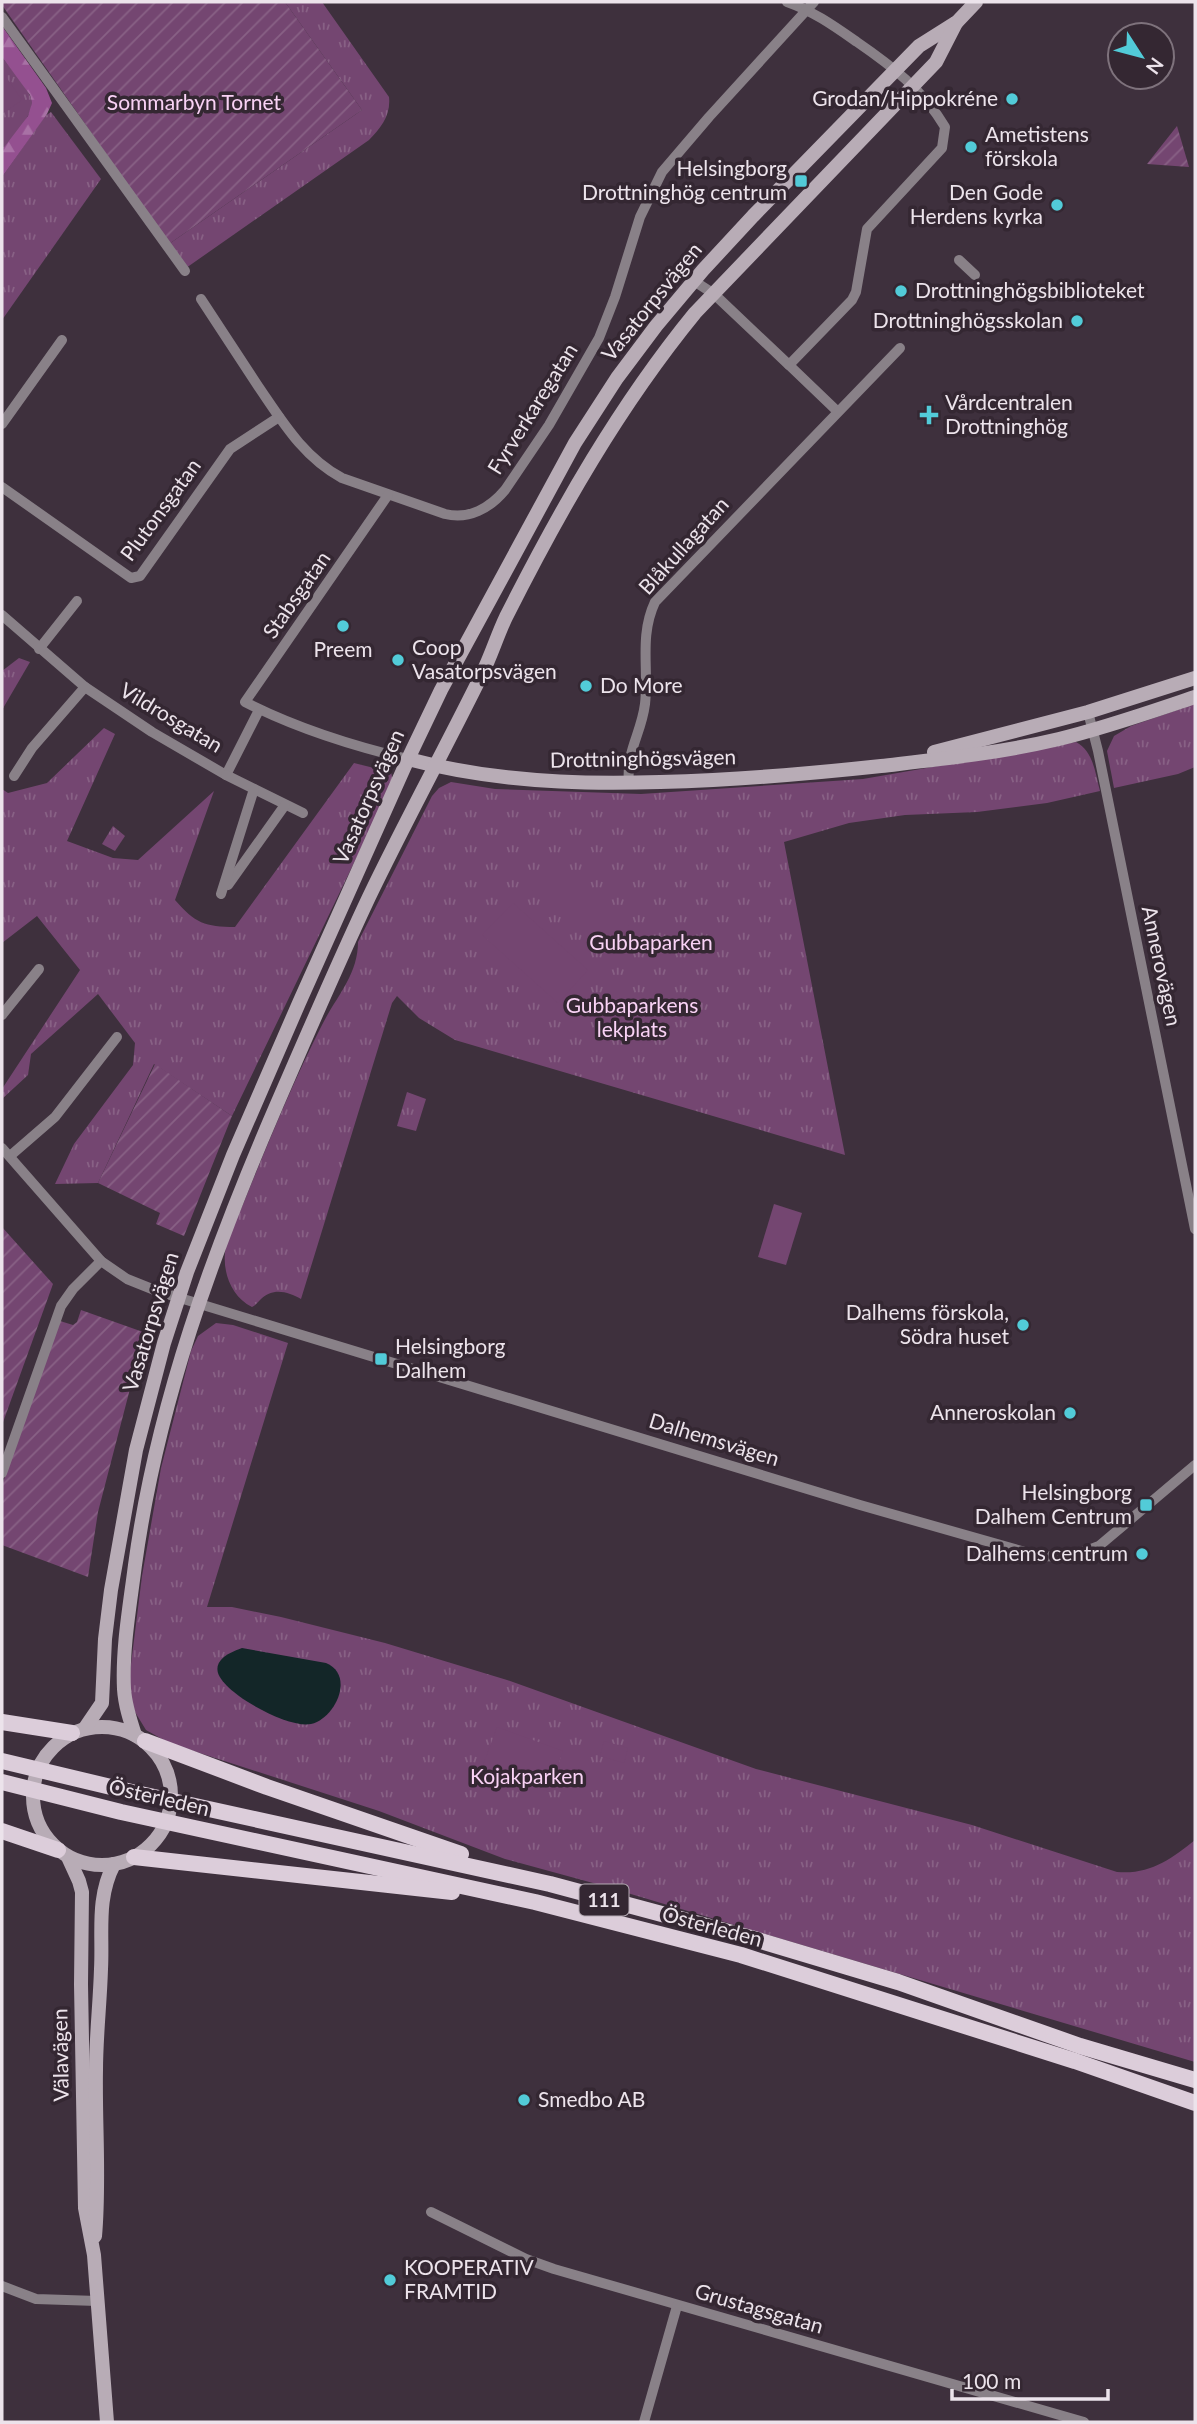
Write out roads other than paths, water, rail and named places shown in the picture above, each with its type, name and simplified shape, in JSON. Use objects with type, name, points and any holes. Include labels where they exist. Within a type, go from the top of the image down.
[{"type":"main road","name":"Vasatorpsvägen","points":[[140,1738],[126,1707],[126,1643],[138,1542],[159,1443],[198,1304],[237,1199],[368,899],[484,671],[504,620],[616,419],[662,355],[905,77],[919,46],[957,22],[976,2]]},
{"type":"main road","name":"Vasatorpsvägen","points":[[79,1731],[102,1703],[108,1615],[125,1507],[145,1413],[178,1298],[258,1097],[408,759],[442,690],[575,443],[617,378],[694,281],[753,216],[905,77],[936,62],[957,22]]},
{"type":"main road","name":"Drottninghögsvägen","points":[[881,766],[1088,712],[1195,678]]},
{"type":"main road","name":"Drottninghögsvägen","points":[[408,759],[533,781],[629,783],[776,776],[943,759],[1020,747],[1093,730],[1195,697]]},
{"type":"main road","points":[[2,1722],[79,1731],[111,1727],[368,1823],[550,1884]]},
{"type":"main road","points":[[63,1854],[50,1842],[38,1823],[34,1810],[34,1783],[44,1758],[52,1747],[79,1731]]},
{"type":"main road","points":[[2,1831],[90,1864],[114,1864],[134,1857],[152,1843],[167,1820],[171,1793],[160,1759],[140,1738]]},
{"type":"main road","name":"Österleden","points":[[2,1761],[550,1884],[751,1938],[885,1978],[1080,2046],[1195,2080]]},
{"type":"main road","name":"Österleden","points":[[2,1782],[121,1812],[535,1902],[741,1955],[1075,2061],[1195,2103]]},
{"type":"main road","name":"Välavägen","points":[[63,1854],[82,1892],[82,2115],[86,2208],[93,2255],[107,2422]]},
{"type":"main road","points":[[134,1857],[535,1902]]},
{"type":"main road","name":"Välavägen","points":[[93,2255],[98,2209],[96,2070],[102,1967],[102,1899],[114,1864]]},
{"type":"street","points":[[787,2],[811,5],[905,77],[925,97],[945,127],[942,148],[867,229],[855,296],[789,365]]},
{"type":"street","name":"Fyrverkaregatan","points":[[201,299],[279,417],[308,454],[326,469],[342,478],[445,514],[458,517],[485,507],[505,490],[549,425],[598,338],[615,297],[639,217],[662,172],[811,5]]},
{"type":"street","points":[[2,17],[185,271]]},
{"type":"street","points":[[959,260],[975,275]]},
{"type":"street","points":[[694,281],[714,294],[837,411]]},
{"type":"street","points":[[2,424],[62,340]]},
{"type":"street","name":"Blåkullagatan","points":[[629,783],[629,757],[645,706],[646,627],[655,603],[900,348]]},
{"type":"street","name":"Plutonsgatan","points":[[2,487],[131,578],[136,578],[230,449],[279,417]]},
{"type":"street","name":"Stabsgatan","points":[[259,710],[245,702],[388,495]]},
{"type":"street","points":[[39,649],[76,601]]},
{"type":"street","name":"Vildrosgatan","points":[[2,617],[85,687],[152,732],[226,775],[259,710]]},
{"type":"street","points":[[13,776],[32,748],[85,687]]},
{"type":"street","points":[[259,710],[366,748],[408,759]]},
{"type":"street","name":"Annerovägen","points":[[1088,712],[1195,1229]]},
{"type":"street","points":[[226,775],[303,813]]},
{"type":"street","points":[[254,789],[221,894],[285,805]]},
{"type":"street","points":[[2,1015],[39,969]]},
{"type":"street","points":[[10,1156],[55,1116],[117,1037]]},
{"type":"street","name":"Dalhemsvägen","points":[[2,1148],[101,1261],[127,1279],[178,1298],[860,1505],[1049,1558],[1070,1557],[1099,1546],[1195,1465]]},
{"type":"street","points":[[2,1473],[61,1306],[101,1261]]},
{"type":"street","name":"Grustagsgatan","points":[[431,2212],[526,2259],[677,2306],[1084,2422]]},
{"type":"street","points":[[2,2286],[36,2299],[97,2301]]},
{"type":"street","points":[[644,2422],[677,2306]]},
{"type":"place","name":"Grodan/Hippokréne","points":[[1012,99]]},
{"type":"place","name":"Ametistens förskola","points":[[971,147]]},
{"type":"place","name":"Helsingborg Drottninghög centrum","points":[[801,181]]},
{"type":"place","name":"Den Gode Herdens kyrka","points":[[1057,205]]},
{"type":"place","name":"Drottninghögsbiblioteket","points":[[901,291]]},
{"type":"place","name":"Drottninghögsskolan","points":[[1077,321]]},
{"type":"place","name":"Vårdcentralen Drottninghög","points":[[929,415]]},
{"type":"place","name":"Preem","points":[[343,626]]},
{"type":"place","name":"Coop Vasatorpsvägen","points":[[398,660]]},
{"type":"place","name":"Do More","points":[[586,686]]},
{"type":"place","name":"Dalhems förskola, Södra huset","points":[[1023,1325]]},
{"type":"place","name":"Helsingborg Dalhem","points":[[381,1359]]},
{"type":"place","name":"Anneroskolan","points":[[1070,1413]]},
{"type":"place","name":"Helsingborg Dalhem Centrum","points":[[1146,1505]]},
{"type":"place","name":"Dalhems centrum","points":[[1142,1554]]},
{"type":"place","name":"Smedbo AB","points":[[524,2100]]},
{"type":"place","name":"KOOPERATIV FRAMTID","points":[[390,2280]]},
{"type":"park label","name":"Sommarbyn Tornet","points":[[194,103]]},
{"type":"park label","name":"Gubbaparken","points":[[651,943]]},
{"type":"park label","name":"Gubbaparkens lekplats","points":[[632,1018]]},
{"type":"park label","name":"Kojakparken","points":[[527,1777]]}]
